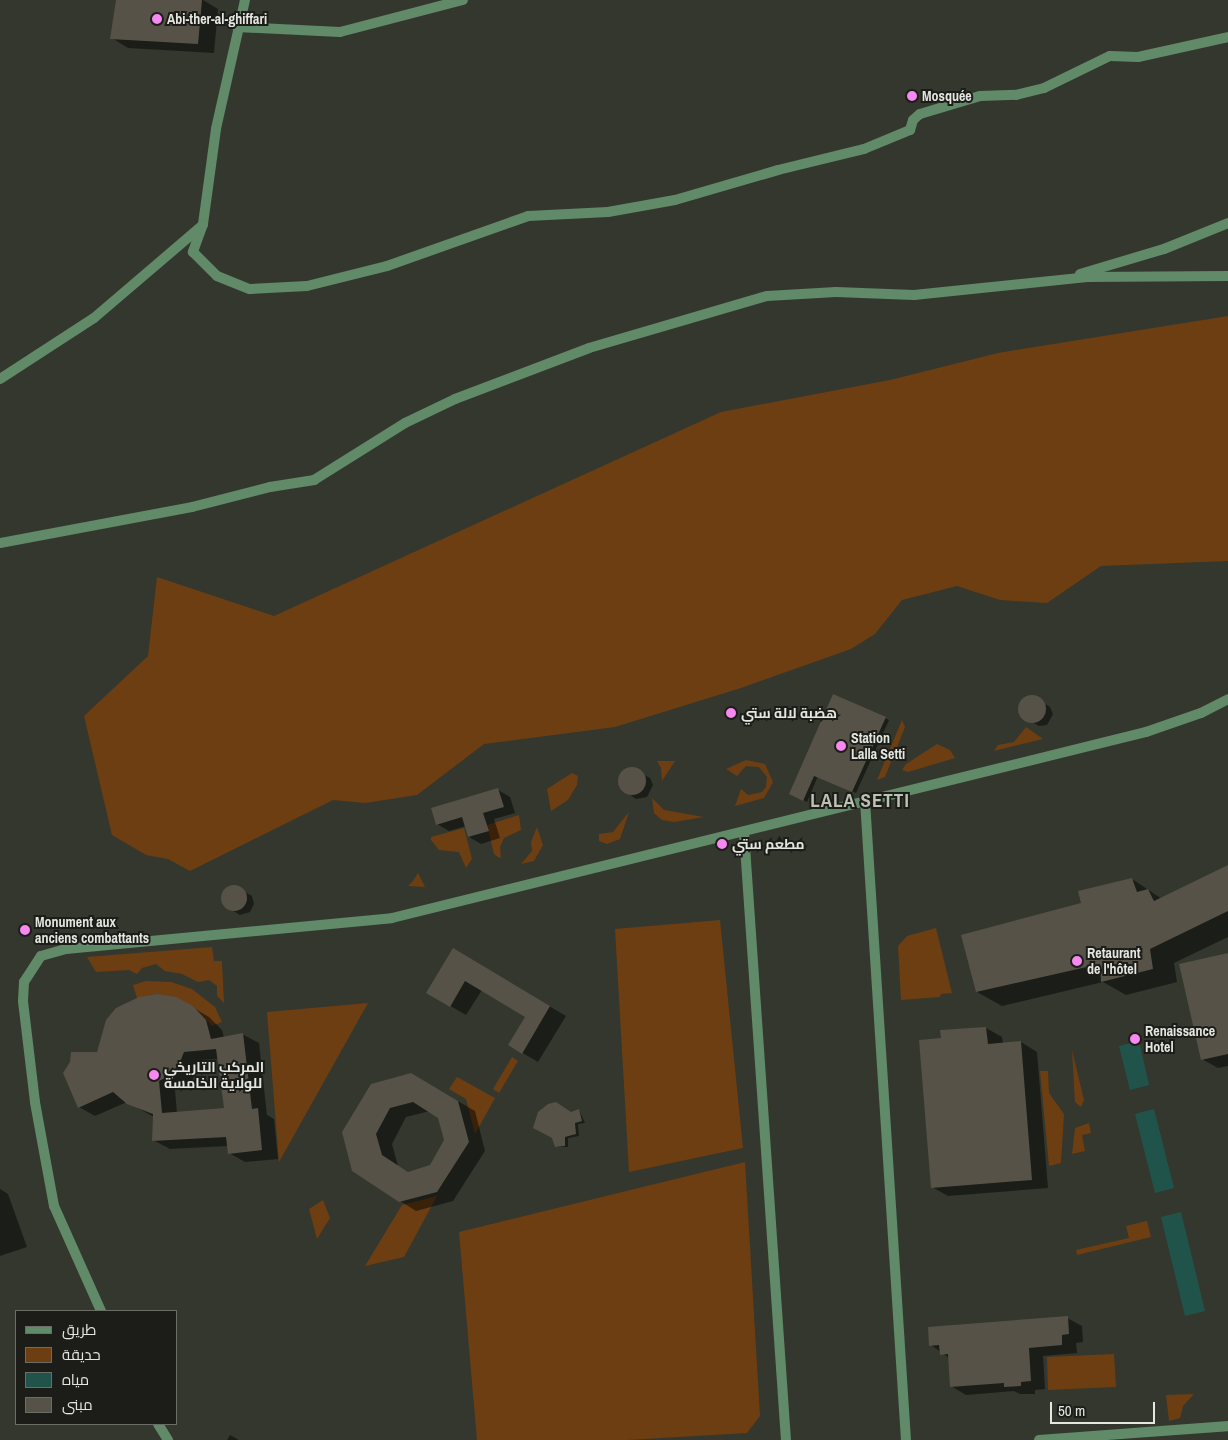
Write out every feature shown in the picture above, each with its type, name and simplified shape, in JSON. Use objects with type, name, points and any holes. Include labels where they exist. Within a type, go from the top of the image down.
[{"type":"street","points":[[245,0],[237,27],[216,129],[203,224],[193,252],[216,276],[250,290],[307,286],[387,266],[528,216],[608,212],[675,200],[778,170],[864,149],[910,130],[913,120],[920,114],[980,96],[1016,95],[1044,88],[1110,56],[1138,57],[1228,37]]},
{"type":"street","points":[[237,27],[340,32],[463,0]]},
{"type":"street","points":[[1063,279],[1164,248],[1228,223]]},
{"type":"street","points":[[0,379],[94,318],[203,224]]},
{"type":"street","points":[[0,543],[192,507],[270,487],[314,480],[405,424],[455,399],[589,348],[767,296],[836,292],[914,295],[1063,279],[1228,276]]},
{"type":"street","points":[[101,1310],[54,1206],[35,1102],[23,1001],[24,982],[41,956],[66,949],[392,918],[1146,732],[1200,713],[1228,698]]},
{"type":"street","points":[[865,801],[906,1440]]},
{"type":"street","points":[[744,832],[786,1440]]},
{"type":"street","points":[[159,1425],[168,1440]]},
{"type":"street","points":[[1040,1440],[1228,1426]]},
{"type":"green space","points":[[1228,316],[1228,561],[1101,566],[1047,603],[1000,600],[957,586],[902,600],[875,634],[851,649],[741,688],[615,727],[484,744],[417,795],[365,803],[333,800],[190,871],[168,859],[146,855],[112,835],[84,716],[148,656],[157,577],[274,616],[721,412],[890,380],[998,353]]},
{"type":"green space","points":[[902,720],[905,727],[885,777],[877,780]]},
{"type":"green space","points":[[1026,727],[1043,739],[994,751],[998,745],[1014,742]]},
{"type":"green space","points":[[937,744],[950,750],[955,758],[908,772],[902,770],[906,764]]},
{"type":"green space","points":[[746,760],[765,764],[773,782],[764,798],[735,806],[741,789],[748,795],[762,792],[766,787],[767,777],[759,767],[746,766],[737,776],[726,769]]},
{"type":"green space","points":[[657,761],[675,761],[662,781],[661,768]]},
{"type":"green space","points":[[572,773],[578,776],[577,785],[568,800],[551,811],[547,789]]},
{"type":"green space","points":[[652,798],[664,810],[704,817],[674,822],[662,820],[654,813]]},
{"type":"green space","points":[[629,812],[620,839],[607,844],[599,841],[599,834],[613,832]]},
{"type":"green space","points":[[519,815],[521,830],[504,838],[500,847],[501,858],[498,857],[494,854],[487,825]]},
{"type":"green space","points":[[537,827],[543,845],[534,861],[521,864],[532,851],[531,842]]},
{"type":"green space","points":[[464,828],[472,859],[466,868],[459,852],[439,850],[431,840],[431,837]]},
{"type":"green space","points":[[418,873],[425,887],[408,886],[413,881]]},
{"type":"green space","points":[[720,920],[743,1148],[629,1172],[615,929]]},
{"type":"green space","points":[[936,928],[952,993],[941,994],[940,997],[901,1000],[898,946],[907,936]]},
{"type":"green space","points":[[212,947],[214,961],[222,961],[224,1003],[217,996],[217,986],[209,980],[198,982],[182,974],[165,971],[156,964],[142,968],[137,974],[129,970],[96,972],[87,957]]},
{"type":"green space","points":[[146,981],[171,982],[192,989],[215,1007],[222,1022],[212,1026],[193,1006],[157,994],[137,998],[133,985]]},
{"type":"green space","points":[[368,1003],[279,1162],[267,1012]]},
{"type":"green space","points":[[1072,1050],[1084,1100],[1081,1107],[1075,1102]]},
{"type":"green space","points":[[512,1057],[518,1061],[499,1093],[493,1089]]},
{"type":"green space","points":[[1040,1071],[1048,1071],[1049,1093],[1064,1114],[1061,1163],[1049,1166]]},
{"type":"green space","points":[[457,1077],[495,1098],[475,1134],[466,1099],[449,1089]]},
{"type":"green space","points":[[1089,1123],[1091,1133],[1082,1135],[1085,1151],[1072,1154],[1075,1128]]},
{"type":"green space","points":[[745,1162],[760,1416],[747,1433],[627,1440],[477,1440],[459,1232]]},
{"type":"green space","points":[[437,1196],[404,1257],[365,1266],[402,1205]]},
{"type":"green space","points":[[323,1200],[330,1218],[317,1239],[309,1209]]},
{"type":"green space","points":[[1147,1221],[1151,1237],[1077,1255],[1076,1250],[1129,1238],[1126,1226]]},
{"type":"green space","points":[[1114,1354],[1116,1387],[1048,1390],[1047,1357]]},
{"type":"green space","points":[[1194,1394],[1183,1406],[1180,1418],[1169,1421],[1166,1395]]},
{"type":"water","points":[[1139,1041],[1149,1085],[1130,1090],[1119,1046]]},
{"type":"water","points":[[1154,1109],[1174,1188],[1155,1193],[1135,1114]]},
{"type":"water","points":[[1181,1212],[1205,1311],[1185,1316],[1161,1217]]},
{"type":"building","name":"Abi-ther-al-ghiffari","points":[[116,0],[202,0],[198,44],[110,39]]},
{"type":"building","name":"Station Lalla Setti","points":[[833,694],[886,717],[852,792],[814,776],[803,801],[789,794]]},
{"type":"building","points":[[1032,695],[1042,699],[1046,709],[1042,719],[1032,723],[1022,719],[1018,709],[1022,699]]},
{"type":"building","points":[[632,767],[642,771],[646,781],[642,791],[632,795],[622,791],[618,781],[622,771]]},
{"type":"building","points":[[498,788],[504,807],[483,813],[489,831],[468,837],[462,817],[436,825],[431,808]]},
{"type":"building","points":[[1228,865],[1228,911],[1150,949],[1153,969],[1101,982],[1100,964],[976,992],[961,935],[1081,903],[1078,891],[1132,878],[1137,892],[1148,889],[1154,901]]},
{"type":"building","points":[[234,885],[243,889],[247,898],[243,907],[234,911],[225,907],[221,898],[225,889]]},
{"type":"building","points":[[453,948],[550,1006],[522,1054],[508,1045],[525,1017],[465,981],[450,1007],[426,993]]},
{"type":"building","points":[[1228,953],[1228,1054],[1201,1060],[1179,964]]},
{"type":"building","points":[[157,994],[176,997],[193,1006],[206,1020],[211,1039],[243,1033],[252,1109],[258,1108],[262,1150],[228,1154],[226,1137],[152,1141],[153,1114],[127,1104],[113,1092],[78,1108],[63,1073],[70,1062],[71,1052],[97,1052],[106,1020],[116,1008],[139,997]],"holes":[[[216,1049],[224,1108],[162,1113],[159,1081],[176,1072],[184,1052]]]},
{"type":"building","points":[[986,1027],[988,1044],[1021,1041],[1032,1180],[931,1188],[919,1040],[941,1038],[940,1030]]},
{"type":"building","points":[[411,1073],[458,1101],[469,1142],[437,1192],[399,1202],[352,1171],[342,1132],[371,1084]],"holes":[[[413,1102],[438,1118],[444,1140],[430,1165],[408,1172],[382,1155],[376,1134],[390,1108]]]},
{"type":"building","points":[[556,1102],[571,1112],[579,1109],[582,1121],[575,1123],[576,1134],[565,1137],[565,1146],[555,1147],[552,1138],[533,1128],[538,1112],[548,1104]]},
{"type":"building","points":[[1068,1316],[1069,1334],[1062,1335],[1062,1345],[1029,1348],[1031,1381],[1021,1382],[1021,1386],[1004,1387],[1004,1383],[950,1387],[948,1354],[940,1355],[939,1345],[929,1346],[928,1327]]},
{"type":"place","name":"Abi-ther-al-ghiffari","points":[[157,19]]},
{"type":"place","name":"Mosquée","points":[[912,96]]},
{"type":"place","name":"هضبة لالة ستي","points":[[731,713]]},
{"type":"place","name":"Station Lalla Setti","points":[[841,746]]},
{"type":"place","name":"مطعم ستي","points":[[722,844]]},
{"type":"place","name":"Monument aux anciens combattants","points":[[25,930]]},
{"type":"place","name":"Retaurant de l'hôtel","points":[[1077,961]]},
{"type":"place","name":"Renaissance Hotel","points":[[1135,1039]]},
{"type":"place","name":"المركب التاريخي للولاية الخامسة","points":[[154,1075]]},
{"type":"district","name":"LALA SETTI","points":[[860,801]]}]
